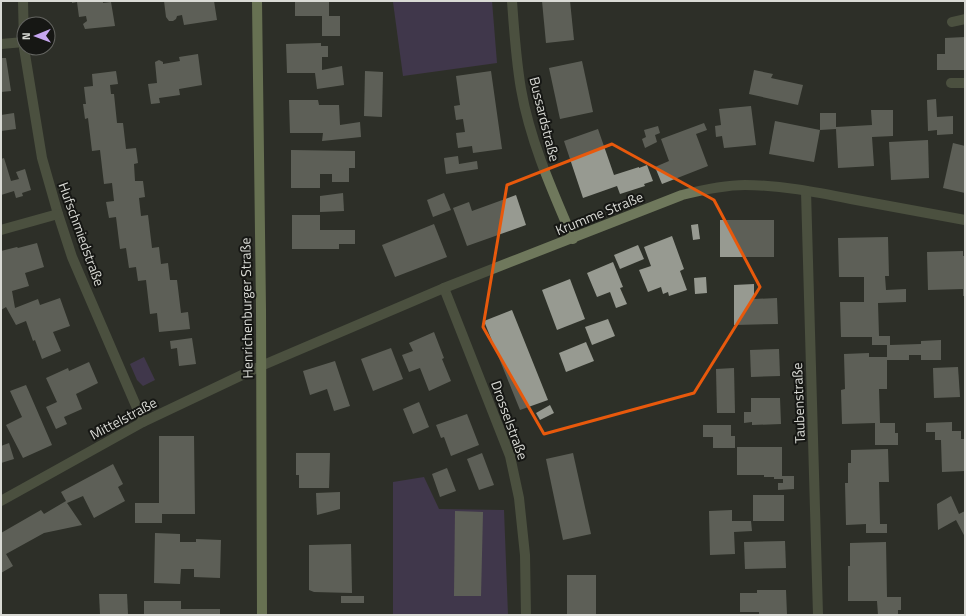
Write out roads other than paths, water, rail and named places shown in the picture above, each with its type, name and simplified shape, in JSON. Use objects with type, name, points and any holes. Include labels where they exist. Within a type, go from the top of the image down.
[{"type":"main road","name":"Henrichenburger Straße","points":[[257,1],[262,615]]},
{"type":"street","points":[[23,1],[23,16]]},
{"type":"street","name":"Bussardstraße","points":[[512,1],[515,48],[521,90],[546,178],[573,239]]},
{"type":"street","points":[[952,22],[965,19]]},
{"type":"street","points":[[1,44],[16,43]]},
{"type":"street","name":"Hufschmiedstraße","points":[[25,56],[42,158],[58,214],[72,257],[143,422]]},
{"type":"street","points":[[950,82],[965,83]]},
{"type":"street","name":"Krumme Straße","points":[[261,366],[444,288],[573,239],[682,195],[706,189],[744,185],[806,191],[965,220]]},
{"type":"street","name":"Taubenstraße","points":[[806,191],[818,615]]},
{"type":"street","points":[[1,230],[58,214]]},
{"type":"street","name":"Drosselstraße","points":[[444,288],[510,456],[519,498],[527,590],[526,615]]},
{"type":"street","name":"Mittelstraße","points":[[1,501],[143,422],[261,366]]}]
